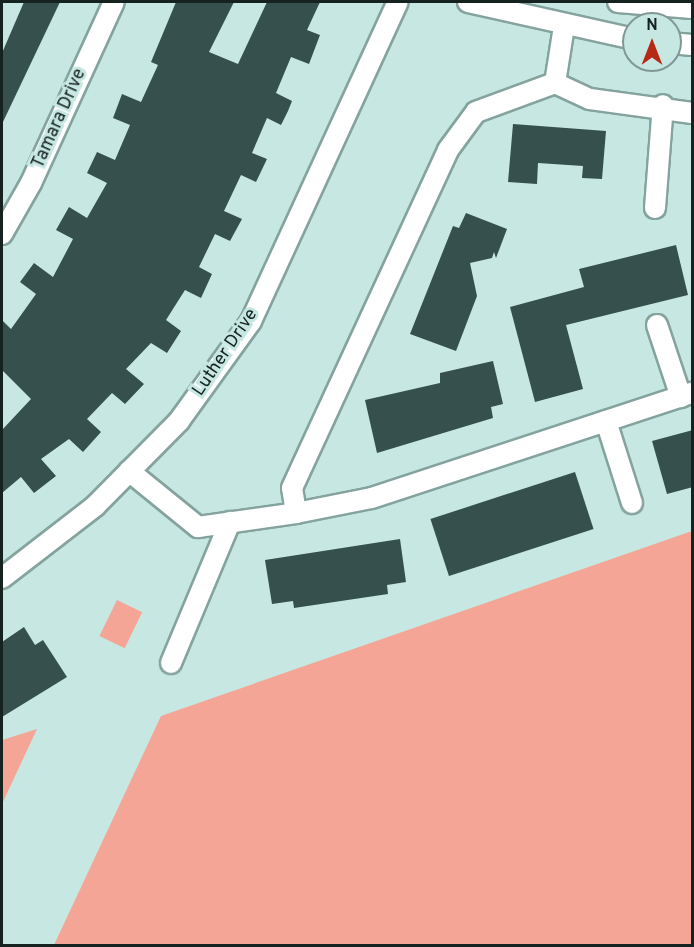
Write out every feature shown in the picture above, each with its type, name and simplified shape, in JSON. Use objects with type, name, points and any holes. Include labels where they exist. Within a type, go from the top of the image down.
[{"type":"street","name":"Tamara Drive","points":[[2,234],[32,183],[114,2]]},
{"type":"street","name":"Luther Drive","points":[[2,578],[95,506],[179,421],[251,321],[398,2]]},
{"type":"street","points":[[468,2],[564,26],[622,37]]},
{"type":"street","points":[[618,2],[693,8]]},
{"type":"street","points":[[555,83],[564,26]]},
{"type":"street","points":[[296,513],[292,488],[448,150],[476,112],[555,83],[590,99],[663,105],[693,113]]},
{"type":"street","points":[[655,208],[663,105]]},
{"type":"street","points":[[129,471],[198,527],[296,513],[372,498],[687,395],[657,325]]},
{"type":"street","points":[[606,421],[632,503]]},
{"type":"street","points":[[171,663],[230,522]]},
{"type":"shaded area","points":[[692,531],[692,945],[54,945],[161,716]]},
{"type":"shaded area","points":[[117,600],[142,612],[125,648],[99,636]]},
{"type":"shaded area","points":[[37,729],[2,804],[2,740]]},
{"type":"building","points":[[24,2],[60,2],[2,124],[2,53]]},
{"type":"building","points":[[176,2],[234,2],[209,52],[238,64],[267,2],[320,2],[307,30],[320,35],[309,64],[291,57],[276,93],[292,101],[288,111],[281,125],[267,118],[252,153],[267,159],[256,182],[241,175],[224,211],[242,219],[230,241],[215,234],[199,267],[212,274],[201,298],[185,290],[166,320],[181,331],[167,353],[151,343],[126,369],[144,384],[125,404],[112,393],[87,419],[101,432],[83,452],[69,439],[41,459],[56,476],[34,493],[21,477],[2,493],[2,430],[31,399],[2,370],[2,320],[11,329],[36,294],[20,282],[34,263],[53,277],[73,239],[56,230],[69,207],[87,218],[107,183],[87,173],[97,152],[115,160],[130,125],[113,118],[122,94],[141,102],[158,65],[151,62]]},
{"type":"building","points":[[513,124],[606,131],[602,179],[582,178],[583,166],[538,163],[537,184],[508,182]]},
{"type":"building","points":[[466,213],[507,229],[496,258],[494,252],[492,258],[470,263],[477,296],[456,351],[410,334],[453,226],[459,228]]},
{"type":"building","points":[[676,245],[688,295],[566,325],[583,389],[535,402],[510,307],[584,287],[579,269]]},
{"type":"building","points":[[493,361],[503,404],[491,407],[493,418],[377,453],[365,400],[440,383],[440,373]]},
{"type":"building","points":[[693,430],[693,487],[667,494],[652,441]]},
{"type":"building","points":[[575,472],[594,529],[449,576],[430,519]]},
{"type":"building","points":[[400,539],[406,582],[387,585],[388,594],[294,608],[293,601],[272,604],[265,560]]},
{"type":"building","points":[[24,627],[35,645],[43,640],[67,677],[2,717],[2,642]]}]
